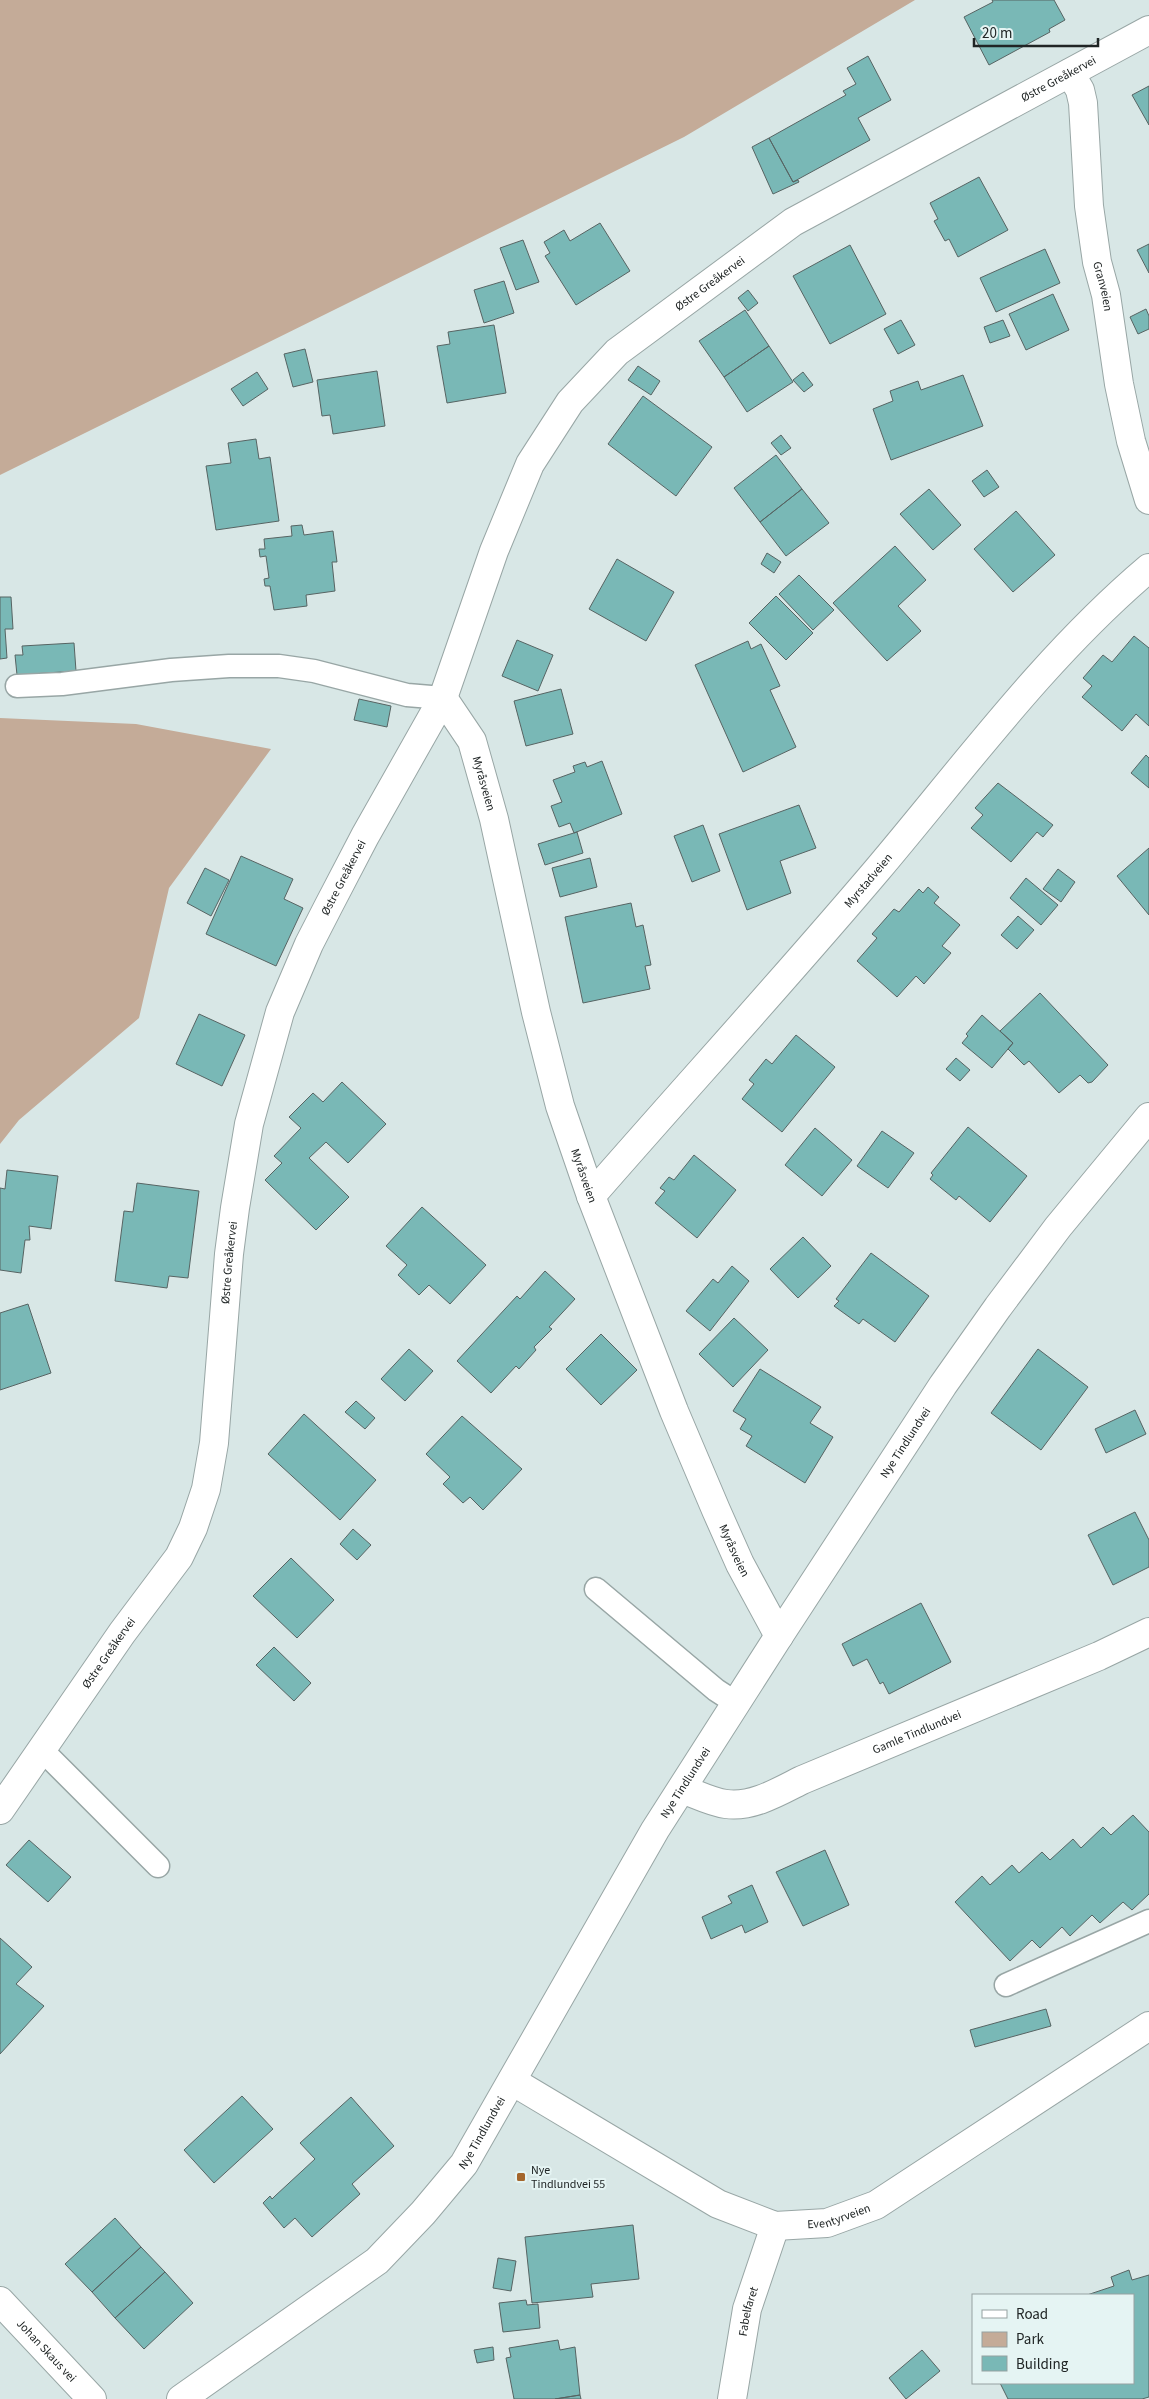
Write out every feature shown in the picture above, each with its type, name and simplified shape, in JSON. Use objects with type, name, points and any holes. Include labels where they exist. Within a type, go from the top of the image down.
[{"type":"street","name":"Østre Greåkervei","points":[[0,1810],[122,1633],[179,1557],[193,1528],[206,1489],[214,1443],[229,1254],[249,1124],[280,1012],[312,937],[365,836],[443,698],[494,551],[530,464],[570,402],[617,352],[793,222],[1149,30]]},
{"type":"street","name":"Granveien","points":[[1070,73],[1080,90],[1083,103],[1089,206],[1119,384],[1131,442],[1149,500]]},
{"type":"street","name":"Myrstadveien","points":[[591,1196],[877,870],[1052,661],[1108,602],[1149,568]]},
{"type":"street","name":"Myråsveien","points":[[443,698],[472,740],[494,819],[536,1012],[560,1106],[591,1196],[674,1410],[712,1501],[740,1564],[779,1636]]},
{"type":"street","name":"Nye Tindlundvei","points":[[181,2399],[376,2261],[423,2213],[464,2164],[655,1830],[942,1386],[1058,1227],[1149,1117]]},
{"type":"street","name":"Gamle Tindlundvei","points":[[682,1789],[726,1804],[757,1800],[1099,1656],[1149,1632]]},
{"type":"street","name":"Eventyrveien","points":[[512,2081],[718,2204],[775,2226],[827,2223],[876,2205],[1149,2026]]},
{"type":"street","name":"Fabelfaret","points":[[732,2399],[747,2309],[775,2226]]},
{"type":"street","name":"Johan Skaus vei","points":[[0,2301],[92,2399]]},
{"type":"lane","points":[[17,686],[62,684],[171,670],[229,666],[279,666],[314,671],[384,687],[407,695],[443,698]]},
{"type":"lane","points":[[596,1589],[716,1690],[736,1703]]},
{"type":"lane","points":[[41,1749],[158,1866]]},
{"type":"lane","points":[[1006,1985],[1149,1921]]},
{"type":"green space","points":[[0,0],[915,0],[684,137],[0,475]]},
{"type":"green space","points":[[0,718],[136,724],[271,749],[169,888],[139,1018],[19,1120],[0,1144]]},
{"type":"building","points":[[992,0],[1054,0],[1065,20],[1049,29],[1050,32],[989,65],[964,17],[993,2]]},
{"type":"building","points":[[868,56],[891,100],[858,118],[870,140],[793,182],[769,138],[846,95],[843,91],[856,84],[847,68]]},
{"type":"building","points":[[1149,86],[1149,125],[1132,95]]},
{"type":"building","points":[[769,138],[793,182],[798,180],[799,182],[773,194],[752,147]]},
{"type":"building","points":[[979,177],[1008,230],[958,257],[949,239],[945,241],[934,221],[938,219],[930,203]]},
{"type":"building","points":[[600,223],[630,271],[576,305],[545,256],[550,253],[544,242],[564,230],[570,241]]},
{"type":"building","points":[[523,240],[539,282],[516,290],[500,248]]},
{"type":"building","points":[[1149,244],[1149,273],[1137,250]]},
{"type":"building","points":[[850,245],[886,314],[830,344],[793,276]]},
{"type":"building","points":[[1045,249],[1060,283],[996,312],[980,278]]},
{"type":"building","points":[[504,281],[514,313],[484,323],[474,290]]},
{"type":"building","points":[[748,290],[758,303],[748,311],[738,298]]},
{"type":"building","points":[[1053,294],[1069,330],[1026,350],[1009,314]]},
{"type":"building","points":[[1146,309],[1149,316],[1149,329],[1138,334],[1130,317]]},
{"type":"building","points":[[745,310],[769,346],[724,377],[699,341]]},
{"type":"building","points":[[901,320],[915,345],[898,354],[884,329]]},
{"type":"building","points":[[1003,320],[1010,336],[990,343],[984,327]]},
{"type":"building","points":[[494,325],[506,393],[447,403],[437,346],[450,344],[448,332]]},
{"type":"building","points":[[769,346],[793,382],[747,412],[724,377]]},
{"type":"building","points":[[305,349],[313,382],[293,387],[284,354]]},
{"type":"building","points":[[638,366],[660,381],[651,395],[628,380]]},
{"type":"building","points":[[377,371],[385,426],[333,434],[330,415],[322,416],[317,380]]},
{"type":"building","points":[[257,372],[268,389],[243,406],[231,389]]},
{"type":"building","points":[[803,372],[813,385],[804,392],[793,380]]},
{"type":"building","points":[[963,375],[983,426],[891,460],[873,409],[893,401],[890,391],[918,381],[921,390]]},
{"type":"building","points":[[643,396],[712,447],[676,496],[608,444]]},
{"type":"building","points":[[781,435],[791,448],[781,455],[771,443]]},
{"type":"building","points":[[256,439],[259,459],[270,457],[279,521],[216,530],[206,466],[231,463],[228,443]]},
{"type":"building","points":[[776,455],[802,489],[760,522],[734,488]]},
{"type":"building","points":[[987,470],[999,487],[984,497],[972,481]]},
{"type":"building","points":[[802,489],[829,523],[786,556],[760,522]]},
{"type":"building","points":[[929,489],[961,525],[933,550],[900,514]]},
{"type":"building","points":[[1016,511],[1055,555],[1013,592],[974,549]]},
{"type":"building","points":[[302,525],[304,535],[333,531],[337,562],[332,562],[335,591],[306,595],[307,606],[274,610],[270,586],[265,586],[264,579],[269,578],[266,556],[260,557],[259,549],[265,549],[264,539],[292,536],[291,526]]},
{"type":"building","points":[[895,546],[926,580],[898,606],[921,631],[887,661],[833,603]]},
{"type":"building","points":[[767,553],[781,562],[774,573],[761,564]]},
{"type":"building","points":[[617,559],[674,592],[646,641],[589,609]]},
{"type":"building","points":[[799,575],[834,610],[813,630],[779,594]]},
{"type":"building","points":[[776,596],[813,633],[786,660],[749,623]]},
{"type":"building","points":[[0,597],[11,597],[13,629],[5,629],[7,658],[0,659]]},
{"type":"building","points":[[1134,636],[1149,648],[1149,726],[1136,714],[1122,731],[1082,697],[1092,686],[1083,678],[1103,655],[1112,662]]},
{"type":"building","points":[[517,640],[553,655],[538,691],[502,676]]},
{"type":"building","points":[[748,641],[751,649],[761,644],[780,686],[770,690],[796,747],[743,772],[695,665]]},
{"type":"building","points":[[74,643],[76,671],[17,675],[15,655],[23,655],[22,646]]},
{"type":"building","points":[[561,689],[573,734],[526,746],[514,701]]},
{"type":"building","points":[[359,699],[391,706],[387,727],[354,720]]},
{"type":"building","points":[[1146,755],[1149,758],[1149,788],[1131,773]]},
{"type":"building","points":[[602,761],[622,814],[574,833],[570,823],[559,827],[551,806],[562,802],[553,780],[575,772],[573,766],[585,762],[587,767]]},
{"type":"building","points":[[998,783],[1053,825],[1043,837],[1037,832],[1011,862],[971,828],[983,815],[975,808]]},
{"type":"building","points":[[799,805],[816,848],[780,861],[791,893],[747,910],[719,834]]},
{"type":"building","points":[[703,825],[720,871],[692,882],[674,836]]},
{"type":"building","points":[[577,832],[583,853],[545,865],[538,844]]},
{"type":"building","points":[[1149,848],[1149,915],[1117,876]]},
{"type":"building","points":[[241,856],[293,879],[284,899],[303,908],[276,966],[206,934]]},
{"type":"building","points":[[590,858],[597,887],[560,897],[552,868]]},
{"type":"building","points":[[205,868],[229,880],[211,916],[187,903]]},
{"type":"building","points":[[1058,869],[1075,882],[1061,902],[1043,889]]},
{"type":"building","points":[[1026,878],[1058,905],[1041,925],[1010,898]]},
{"type":"building","points":[[928,887],[939,897],[934,903],[960,925],[942,946],[951,953],[924,984],[916,976],[897,997],[857,961],[877,938],[872,934],[894,909],[899,912],[919,889],[923,893]]},
{"type":"building","points":[[631,903],[636,927],[643,925],[651,965],[645,966],[650,989],[583,1003],[565,917]]},
{"type":"building","points":[[1018,916],[1034,930],[1017,949],[1001,935]]},
{"type":"building","points":[[1040,993],[1108,1065],[1092,1082],[1088,1083],[1080,1075],[1059,1093],[1029,1061],[1024,1065],[1008,1049],[1013,1043],[1000,1031]]},
{"type":"building","points":[[199,1014],[245,1035],[222,1086],[176,1064]]},
{"type":"building","points":[[982,1015],[1013,1043],[992,1068],[962,1043],[968,1036],[966,1034]]},
{"type":"building","points":[[796,1035],[835,1067],[782,1132],[742,1099],[754,1084],[749,1080],[766,1059],[772,1064]]},
{"type":"building","points":[[956,1058],[970,1070],[960,1081],[946,1069]]},
{"type":"building","points":[[342,1082],[386,1124],[348,1163],[326,1142],[309,1158],[349,1197],[316,1230],[265,1180],[282,1163],[274,1156],[301,1128],[289,1117],[313,1093],[323,1102]]},
{"type":"building","points":[[968,1127],[1027,1176],[990,1222],[959,1196],[956,1200],[930,1179],[933,1175],[931,1173]]},
{"type":"building","points":[[815,1128],[852,1160],[822,1196],[785,1165]]},
{"type":"building","points":[[882,1131],[914,1153],[888,1188],[857,1166]]},
{"type":"building","points":[[694,1155],[736,1190],[697,1238],[655,1203],[665,1191],[660,1188],[669,1177],[674,1180]]},
{"type":"building","points":[[7,1170],[58,1176],[51,1229],[29,1226],[30,1240],[25,1240],[21,1273],[0,1270],[0,1188],[5,1189]]},
{"type":"building","points":[[137,1183],[199,1191],[188,1278],[169,1276],[167,1288],[115,1281],[124,1211],[133,1212]]},
{"type":"building","points":[[422,1207],[486,1265],[450,1304],[429,1285],[419,1295],[398,1275],[407,1265],[386,1246]]},
{"type":"building","points":[[803,1237],[831,1266],[798,1298],[770,1269]]},
{"type":"building","points":[[871,1253],[929,1296],[895,1342],[863,1319],[859,1324],[834,1306],[839,1301],[836,1299]]},
{"type":"building","points":[[732,1266],[749,1281],[710,1331],[686,1311],[713,1279],[718,1283]]},
{"type":"building","points":[[545,1271],[575,1299],[549,1327],[552,1329],[534,1347],[536,1350],[519,1369],[516,1366],[491,1393],[457,1361],[517,1296],[520,1299]]},
{"type":"building","points":[[28,1304],[51,1373],[0,1390],[0,1313]]},
{"type":"building","points":[[734,1318],[768,1350],[733,1387],[699,1354]]},
{"type":"building","points":[[601,1334],[637,1370],[601,1405],[566,1369]]},
{"type":"building","points":[[409,1349],[433,1371],[405,1401],[381,1379]]},
{"type":"building","points":[[1038,1349],[1088,1387],[1041,1450],[991,1413]]},
{"type":"building","points":[[760,1369],[821,1407],[810,1423],[833,1437],[805,1483],[746,1446],[752,1436],[740,1429],[746,1419],[733,1411]]},
{"type":"building","points":[[356,1401],[375,1418],[365,1429],[345,1412]]},
{"type":"building","points":[[1135,1410],[1146,1434],[1106,1453],[1095,1429]]},
{"type":"building","points":[[304,1414],[376,1480],[340,1520],[268,1454]]},
{"type":"building","points":[[462,1416],[522,1469],[483,1510],[470,1497],[463,1503],[443,1484],[450,1477],[426,1454]]},
{"type":"building","points":[[1135,1512],[1149,1540],[1149,1567],[1113,1585],[1088,1535]]},
{"type":"building","points":[[353,1529],[371,1545],[357,1560],[340,1544]]},
{"type":"building","points":[[291,1558],[334,1600],[297,1638],[253,1596]]},
{"type":"building","points":[[921,1603],[951,1662],[889,1694],[883,1682],[880,1684],[867,1659],[853,1666],[842,1644]]},
{"type":"building","points":[[274,1647],[311,1683],[294,1701],[256,1665]]},
{"type":"building","points":[[1133,1815],[1149,1832],[1149,1894],[1132,1910],[1123,1902],[1100,1923],[1092,1915],[1070,1936],[1062,1927],[1040,1948],[1032,1940],[1010,1961],[955,1902],[982,1876],[990,1885],[1012,1865],[1019,1873],[1042,1852],[1050,1860],[1073,1839],[1081,1848],[1103,1827],[1111,1835]]},
{"type":"building","points":[[29,1840],[71,1877],[48,1902],[6,1865]]},
{"type":"building","points":[[825,1850],[849,1905],[803,1926],[776,1872]]},
{"type":"building","points":[[752,1885],[768,1922],[745,1933],[742,1925],[711,1939],[702,1917],[732,1903],[728,1896]]},
{"type":"building","points":[[0,1938],[32,1967],[16,1984],[44,2006],[0,2054]]},
{"type":"building","points":[[1046,2009],[1051,2026],[975,2047],[970,2030]]},
{"type":"building","points":[[242,2096],[273,2129],[214,2183],[184,2150]]},
{"type":"building","points":[[351,2097],[394,2146],[352,2184],[360,2194],[312,2237],[295,2218],[284,2228],[263,2203],[270,2196],[272,2199],[315,2159],[300,2143]]},
{"type":"building","points":[[115,2218],[141,2247],[92,2292],[65,2264]]},
{"type":"building","points":[[633,2225],[639,2279],[591,2284],[593,2297],[532,2303],[525,2237]]},
{"type":"building","points":[[141,2247],[165,2272],[115,2318],[92,2292]]},
{"type":"building","points":[[498,2258],[516,2261],[511,2291],[493,2288]]},
{"type":"building","points":[[1129,2270],[1132,2280],[1149,2275],[1149,2397],[1142,2399],[1008,2399],[1000,2384],[1134,2384],[1134,2294],[1090,2294],[1114,2286],[1111,2277]]},
{"type":"building","points":[[165,2272],[193,2303],[144,2349],[115,2318]]},
{"type":"building","points":[[526,2300],[527,2305],[538,2304],[540,2328],[503,2332],[499,2303]]},
{"type":"building","points":[[558,2340],[560,2350],[575,2347],[580,2395],[555,2399],[514,2399],[506,2358],[511,2357],[509,2348]]},
{"type":"building","points":[[493,2347],[494,2360],[477,2363],[474,2350]]},
{"type":"building","points":[[922,2350],[940,2371],[906,2399],[889,2378]]},
{"type":"building","points":[[580,2395],[581,2399],[555,2399]]},
{"type":"place","name":"Nye Tindlundvei 55","points":[[521,2177]]}]
